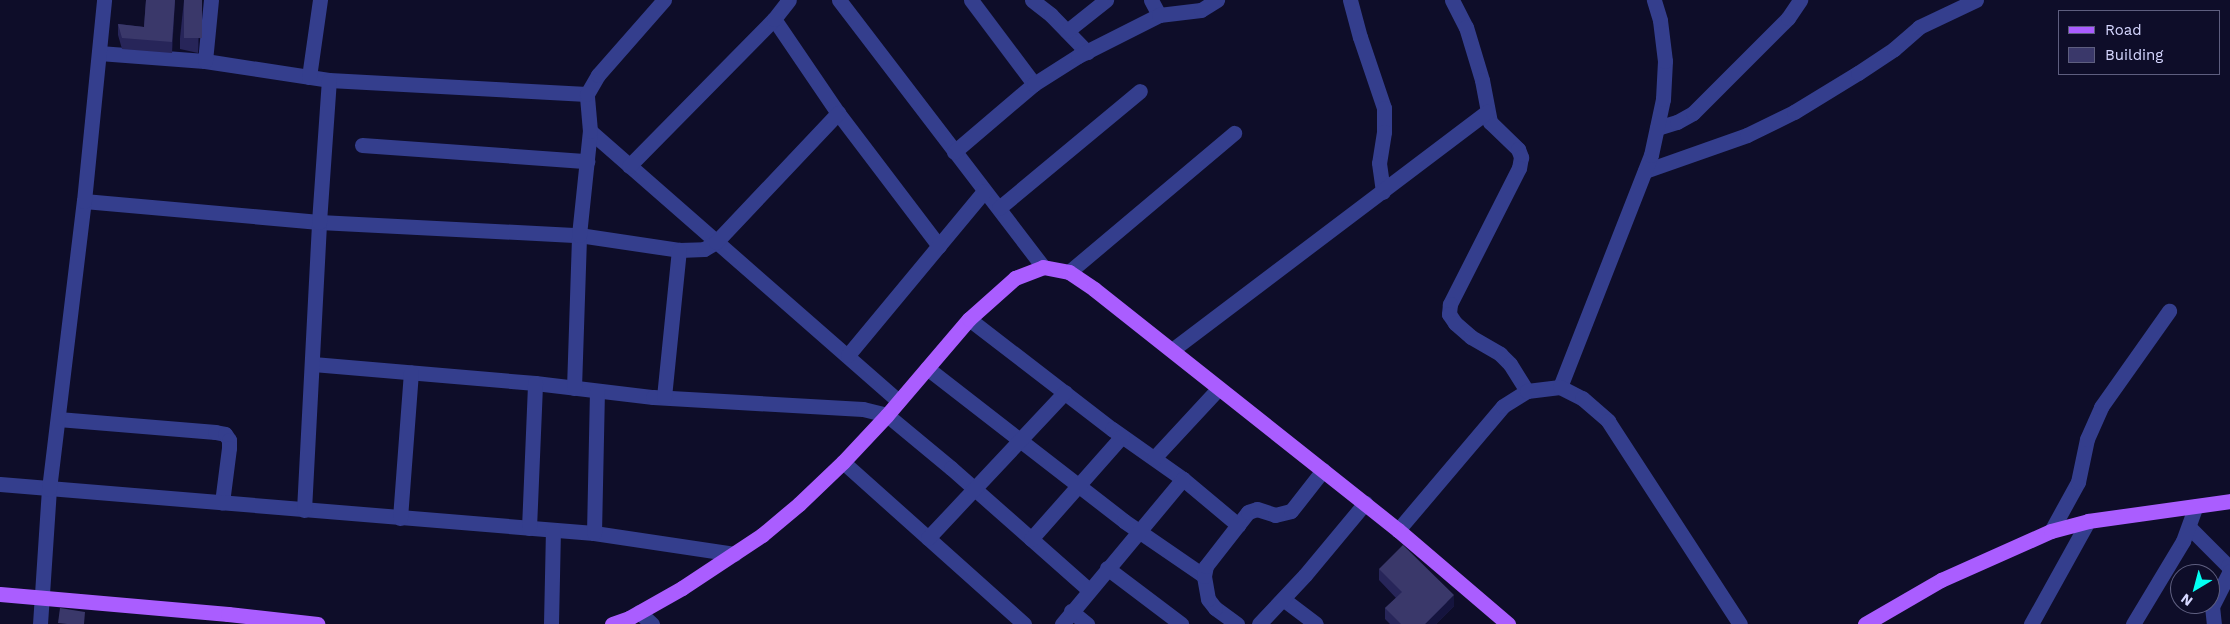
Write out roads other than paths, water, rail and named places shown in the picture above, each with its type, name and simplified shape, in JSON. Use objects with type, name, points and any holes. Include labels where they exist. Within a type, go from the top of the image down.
[{"type":"main road","points":[[612,624],[633,618],[762,535],[799,504],[842,462],[887,415],[969,319],[1015,278],[1043,267],[1069,272],[1172,350],[1218,389],[1365,503],[1508,624]]},
{"type":"main road","points":[[1865,624],[1941,580],[2051,531],[2088,521],[2230,501]]},
{"type":"main road","points":[[0,594],[227,619],[317,624]]},
{"type":"street","points":[[40,624],[49,488],[84,201],[104,0]]},
{"type":"street","points":[[205,60],[211,0]]},
{"type":"street","points":[[310,77],[320,0]]},
{"type":"street","points":[[574,388],[579,235],[590,131],[587,94],[598,75],[664,0]]},
{"type":"street","points":[[629,166],[774,19],[789,0]]},
{"type":"street","points":[[971,0],[1034,84]]},
{"type":"street","points":[[1032,0],[1052,15],[1087,52]]},
{"type":"street","points":[[1067,31],[1106,0]]},
{"type":"street","points":[[1151,0],[1159,15]]},
{"type":"street","points":[[954,152],[1034,84],[1087,52],[1159,15],[1201,10],[1217,0]]},
{"type":"street","points":[[1350,0],[1360,37],[1384,108],[1384,132],[1379,163],[1383,192]]},
{"type":"street","points":[[1452,0],[1466,27],[1482,80],[1490,122],[1518,149],[1521,157],[1519,168],[1450,304],[1449,314],[1455,323],[1471,337],[1500,354],[1510,364],[1527,391]]},
{"type":"street","points":[[1560,386],[1645,171],[1657,128],[1663,99],[1665,61],[1660,20],[1654,0]]},
{"type":"street","points":[[1657,128],[1677,122],[1693,113],[1788,18],[1800,0]]},
{"type":"street","points":[[1645,171],[1746,135],[1794,112],[1865,68],[1919,27],[1976,0]]},
{"type":"street","points":[[844,2],[954,152],[1043,267]]},
{"type":"street","points":[[774,19],[838,113],[939,246]]},
{"type":"street","points":[[99,54],[205,60],[329,80],[587,94]]},
{"type":"street","points":[[304,510],[319,222],[329,80]]},
{"type":"street","points":[[998,208],[1140,91]]},
{"type":"street","points":[[1172,350],[1487,112]]},
{"type":"street","points":[[84,201],[319,222],[579,235],[679,250],[704,249],[716,242],[838,113]]},
{"type":"street","points":[[590,131],[848,355],[898,401]]},
{"type":"street","points":[[1069,272],[1234,133]]},
{"type":"street","points":[[362,145],[587,162]]},
{"type":"street","points":[[848,355],[984,191]]},
{"type":"street","points":[[664,397],[679,250]]},
{"type":"street","points":[[2051,531],[2078,482],[2088,439],[2101,407],[2169,311]]},
{"type":"street","points":[[969,319],[1122,436],[1183,479],[1238,525]]},
{"type":"street","points":[[313,364],[535,383],[664,397],[863,409],[887,415],[1089,590]]},
{"type":"street","points":[[927,368],[1138,530],[1204,576]]},
{"type":"street","points":[[400,518],[411,372]]},
{"type":"street","points":[[529,528],[535,383]]},
{"type":"street","points":[[1398,530],[1503,406],[1527,391],[1560,386],[1582,398],[1608,421],[1740,624]]},
{"type":"street","points":[[1154,458],[1218,389]]},
{"type":"street","points":[[594,533],[598,391]]},
{"type":"street","points":[[928,538],[1065,392]]},
{"type":"street","points":[[58,419],[225,434],[229,440],[229,448],[222,503]]},
{"type":"street","points":[[1031,539],[1122,436]]},
{"type":"street","points":[[842,462],[1024,624]]},
{"type":"street","points":[[1237,624],[1216,608],[1208,599],[1204,576],[1206,566],[1248,512],[1257,508],[1275,515],[1291,511],[1323,470]]},
{"type":"street","points":[[1062,624],[1138,530],[1183,479]]},
{"type":"street","points":[[0,484],[594,533],[734,554]]},
{"type":"street","points":[[1259,624],[1283,599],[1365,503]]},
{"type":"street","points":[[2133,624],[2189,527],[2196,506]]},
{"type":"street","points":[[2031,624],[2088,521]]},
{"type":"street","points":[[2189,527],[2228,566],[2230,571],[2212,606],[2214,624]]},
{"type":"street","points":[[551,624],[553,530]]},
{"type":"street","points":[[1107,568],[1181,624]]},
{"type":"street","points":[[1283,599],[1316,624]]},
{"type":"street","points":[[1071,611],[1087,624]]},
{"type":"street","points":[[633,618],[652,624]]}]
